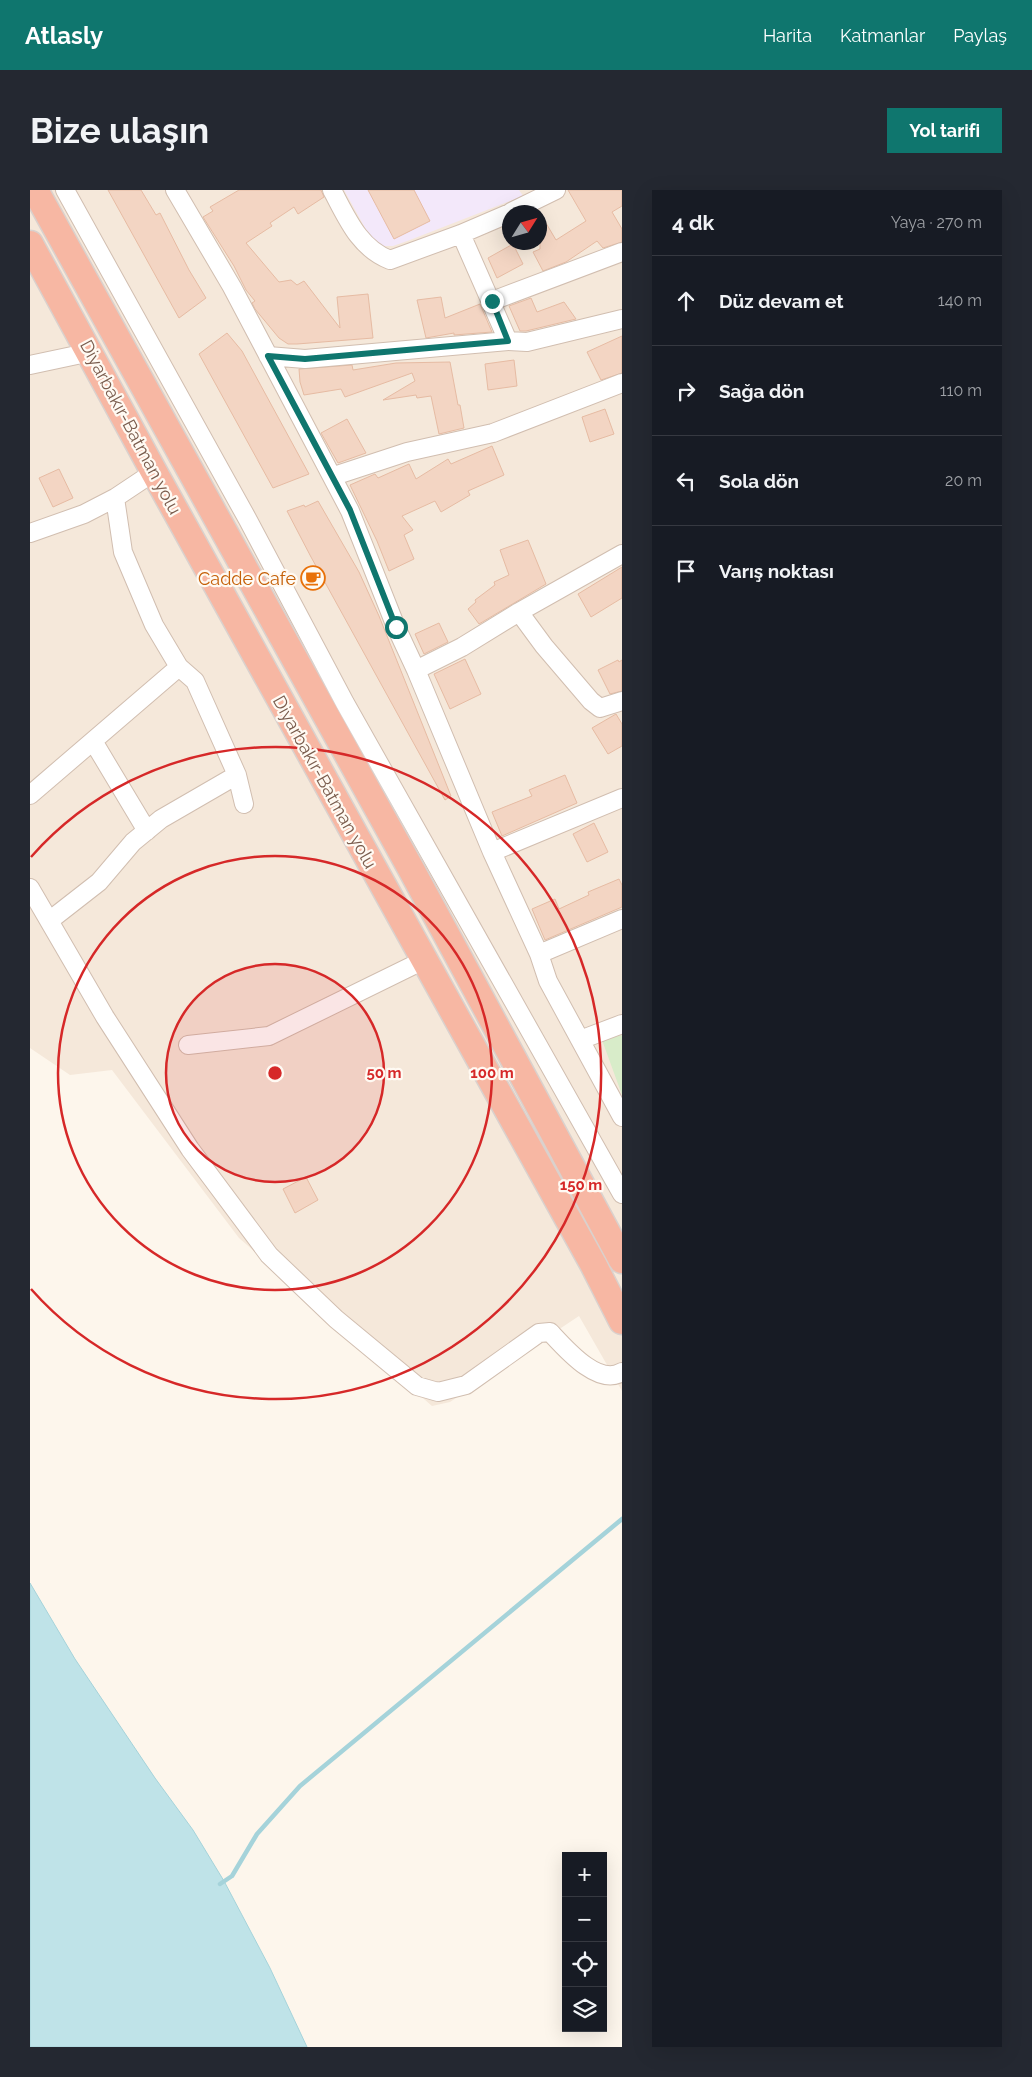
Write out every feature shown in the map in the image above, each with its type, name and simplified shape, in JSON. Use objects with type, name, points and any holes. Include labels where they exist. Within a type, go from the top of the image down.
[{"type":"highway","name":"Diyarbakır-Batman yolu","points":[[36,190],[411,869],[622,1260]]},
{"type":"highway","name":"Diyarbakır-Batman yolu","points":[[30,244],[91,352],[154,472],[593,1264],[622,1321]]},
{"type":"street","points":[[65,190],[248,520],[345,703],[622,1194]]},
{"type":"street","points":[[175,190],[232,287],[334,476],[350,510],[396,627],[548,981],[622,1117]]},
{"type":"street","points":[[332,190],[357,234],[377,255],[390,260],[461,234],[502,216]]},
{"type":"street","points":[[526,205],[556,190]]},
{"type":"street","points":[[461,234],[508,341]]},
{"type":"street","points":[[492,301],[622,252]]},
{"type":"street","points":[[268,356],[305,359],[508,341],[527,342],[622,319]]},
{"type":"street","points":[[30,365],[91,352]]},
{"type":"street","points":[[334,476],[407,452],[493,434],[622,383]]},
{"type":"street","points":[[30,533],[84,514],[115,498],[154,472]]},
{"type":"street","points":[[115,498],[123,552],[154,625],[179,667],[195,681],[237,774],[244,804]]},
{"type":"street","points":[[416,670],[462,647],[519,612],[622,554]]},
{"type":"street","points":[[519,612],[592,701],[600,708],[622,701]]},
{"type":"street","points":[[30,795],[179,667]]},
{"type":"street","points":[[93,741],[147,831]]},
{"type":"street","points":[[49,921],[99,882],[133,842],[161,819],[237,774]]},
{"type":"street","points":[[492,852],[622,798]]},
{"type":"street","points":[[30,888],[105,1017],[190,1149],[269,1255],[336,1319],[417,1386],[438,1392],[466,1385],[539,1333],[550,1332],[568,1352],[596,1374],[616,1376],[622,1372]]},
{"type":"street","points":[[538,954],[622,918]]},
{"type":"street","points":[[188,1045],[269,1036],[424,960]]},
{"type":"street","points":[[580,1040],[622,1024]]},
{"type":"shaded area","points":[[30,190],[622,190],[622,1391],[579,1316],[450,1402],[432,1406],[239,1238],[112,1070],[70,1075],[30,1048]]},
{"type":"shaded area","points":[[344,190],[519,190],[523,196],[393,246],[375,246]]},
{"type":"green space","points":[[622,1035],[622,1095],[602,1040]]},
{"type":"water","points":[[30,1583],[75,1659],[155,1778],[193,1830],[224,1881],[270,1968],[307,2047],[30,2047]]},
{"type":"building","points":[[108,190],[141,190],[156,215],[160,213],[189,270],[206,298],[179,318]]},
{"type":"building","points":[[239,190],[321,190],[324,197],[298,214],[294,207],[270,223],[272,226],[246,243],[279,282],[291,280],[297,285],[304,281],[340,328],[337,297],[368,294],[373,338],[288,344],[279,338],[255,309],[252,303],[255,301],[246,290],[234,266],[203,217],[213,211],[210,207]]},
{"type":"building","points":[[368,190],[414,190],[430,221],[394,239]]},
{"type":"building","points":[[568,190],[622,190],[622,206],[612,212],[622,229],[622,242],[603,248],[597,241],[566,262],[543,271],[533,252],[547,250],[547,225],[556,240],[586,221]]},
{"type":"building","points":[[502,250],[516,250],[523,264],[497,278],[488,258]]},
{"type":"building","points":[[441,297],[445,318],[480,304],[492,332],[454,335],[454,333],[426,338],[417,300]]},
{"type":"building","points":[[531,298],[537,312],[564,302],[576,319],[520,331],[509,306]]},
{"type":"building","points":[[227,333],[242,351],[309,474],[273,488],[199,354]]},
{"type":"building","points":[[622,336],[622,373],[601,380],[587,352]]},
{"type":"building","points":[[514,360],[517,386],[488,390],[485,364]]},
{"type":"building","points":[[450,362],[464,428],[439,434],[431,396],[417,398],[416,395],[383,400],[415,381],[412,373],[345,397],[341,389],[304,395],[300,382],[299,369],[352,365],[353,370],[396,363]]},
{"type":"building","points":[[605,409],[614,434],[590,442],[582,417]]},
{"type":"building","points":[[347,419],[366,453],[338,463],[321,433]]},
{"type":"building","points":[[492,446],[504,475],[468,491],[470,495],[441,512],[435,501],[402,516],[413,530],[404,535],[414,559],[389,571],[350,485],[375,474],[378,478],[409,464],[416,479],[448,459],[451,464]]},
{"type":"building","points":[[59,469],[73,498],[53,507],[39,478]]},
{"type":"building","points":[[318,501],[359,572],[379,616],[451,796],[445,800],[287,511],[304,505],[305,507]]},
{"type":"building","points":[[528,540],[546,584],[479,624],[468,609],[476,602],[475,600],[495,585],[494,582],[509,575],[500,550]]},
{"type":"building","points":[[622,567],[622,598],[591,617],[578,594]]},
{"type":"building","points":[[439,623],[448,642],[424,654],[415,634]]},
{"type":"building","points":[[465,659],[481,694],[450,709],[434,674]]},
{"type":"building","points":[[618,660],[619,662],[622,660],[622,691],[610,694],[598,670]]},
{"type":"building","points":[[616,714],[622,724],[622,746],[608,754],[592,728]]},
{"type":"building","points":[[565,775],[577,803],[502,836],[492,812],[532,796],[529,790]]},
{"type":"building","points":[[594,823],[608,852],[587,862],[573,834]]},
{"type":"building","points":[[619,879],[622,885],[622,907],[545,940],[532,909],[555,899],[559,909],[589,895],[588,892]]},
{"type":"building","points":[[306,1177],[318,1200],[295,1213],[283,1189]]},
{"type":"waterway","points":[[220,1884],[232,1876],[257,1834],[300,1786],[622,1519]]},
{"type":"place","name":"Cadde Cafe","points":[[313,578]]},
{"type":"route","points":[[396,627],[350,510],[334,476],[268,356],[305,359],[508,341],[492,301]]}]
